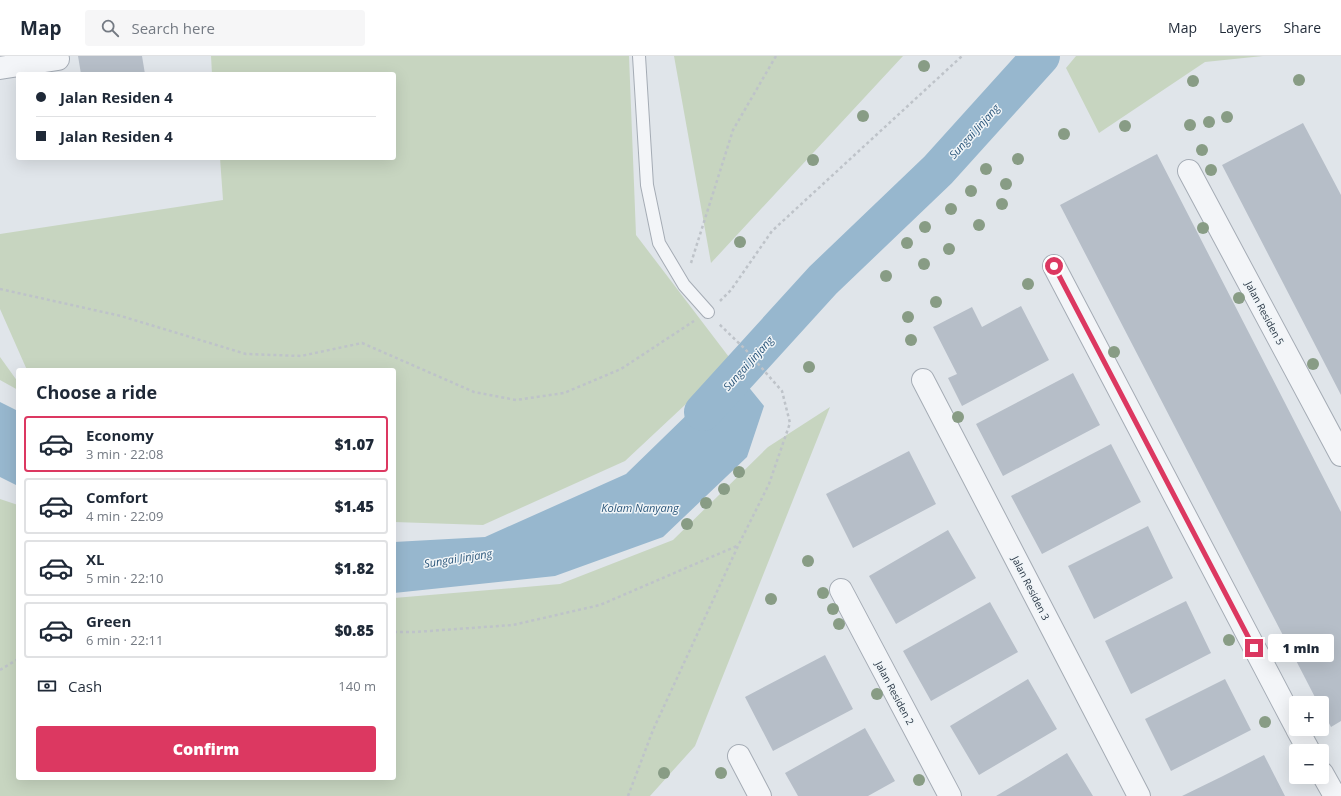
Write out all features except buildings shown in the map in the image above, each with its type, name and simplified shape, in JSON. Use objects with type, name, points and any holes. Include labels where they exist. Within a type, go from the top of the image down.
[{"type":"street","points":[[0,68],[59,63]]},
{"type":"street","name":"Jalan Residen 5","points":[[1189,171],[1341,455]]},
{"type":"street","points":[[1054,266],[1289,715]]},
{"type":"street","name":"Jalan Residen 3","points":[[922,380],[1139,796]]},
{"type":"street","name":"Jalan Residen 2","points":[[841,590],[950,796]]},
{"type":"street","points":[[739,756],[760,796]]},
{"type":"street","points":[[1328,784],[1335,796]]},
{"type":"lane","points":[[639,56],[647,185],[659,243],[684,285],[708,312]]},
{"type":"path","points":[[684,285],[733,130],[776,56]]},
{"type":"path","points":[[0,289],[121,316],[246,354],[301,356],[362,343],[474,392],[516,400],[564,393],[621,369],[708,312],[731,290],[772,231],[962,56]]},
{"type":"path","points":[[628,796],[653,730],[738,546],[769,484],[790,423],[782,391],[745,349],[708,312]]},
{"type":"path","points":[[396,632],[513,625],[600,605],[738,546]]},
{"type":"path","points":[[0,670],[16,659]]},
{"type":"green space","points":[[211,56],[629,56],[636,235],[732,361],[625,461],[483,525],[396,522],[396,368],[26,368],[0,309],[0,234],[223,200],[220,160],[396,160],[396,72],[212,72]]},
{"type":"green space","points":[[674,56],[903,56],[711,263]]},
{"type":"green space","points":[[1076,56],[1263,56],[1205,62],[1099,133],[1066,68]]},
{"type":"green space","points":[[0,357],[16,379],[16,389],[0,380]]},
{"type":"green space","points":[[830,407],[695,746],[650,796],[0,796],[0,499],[16,504],[16,780],[396,780],[396,598],[560,584],[673,540],[768,447]]},
{"type":"water","name":"Kolam Nanyang","points":[[734,369],[764,406],[747,457],[663,537],[555,576],[396,593],[396,542],[485,537],[626,474]]},
{"type":"water","points":[[0,402],[16,410],[16,485],[0,477]]},
{"type":"waterway","name":"Sungai Jinjang","points":[[703,412],[823,280],[938,170],[1041,56]]},
{"type":"route","points":[[1054,266],[1254,648]]}]
